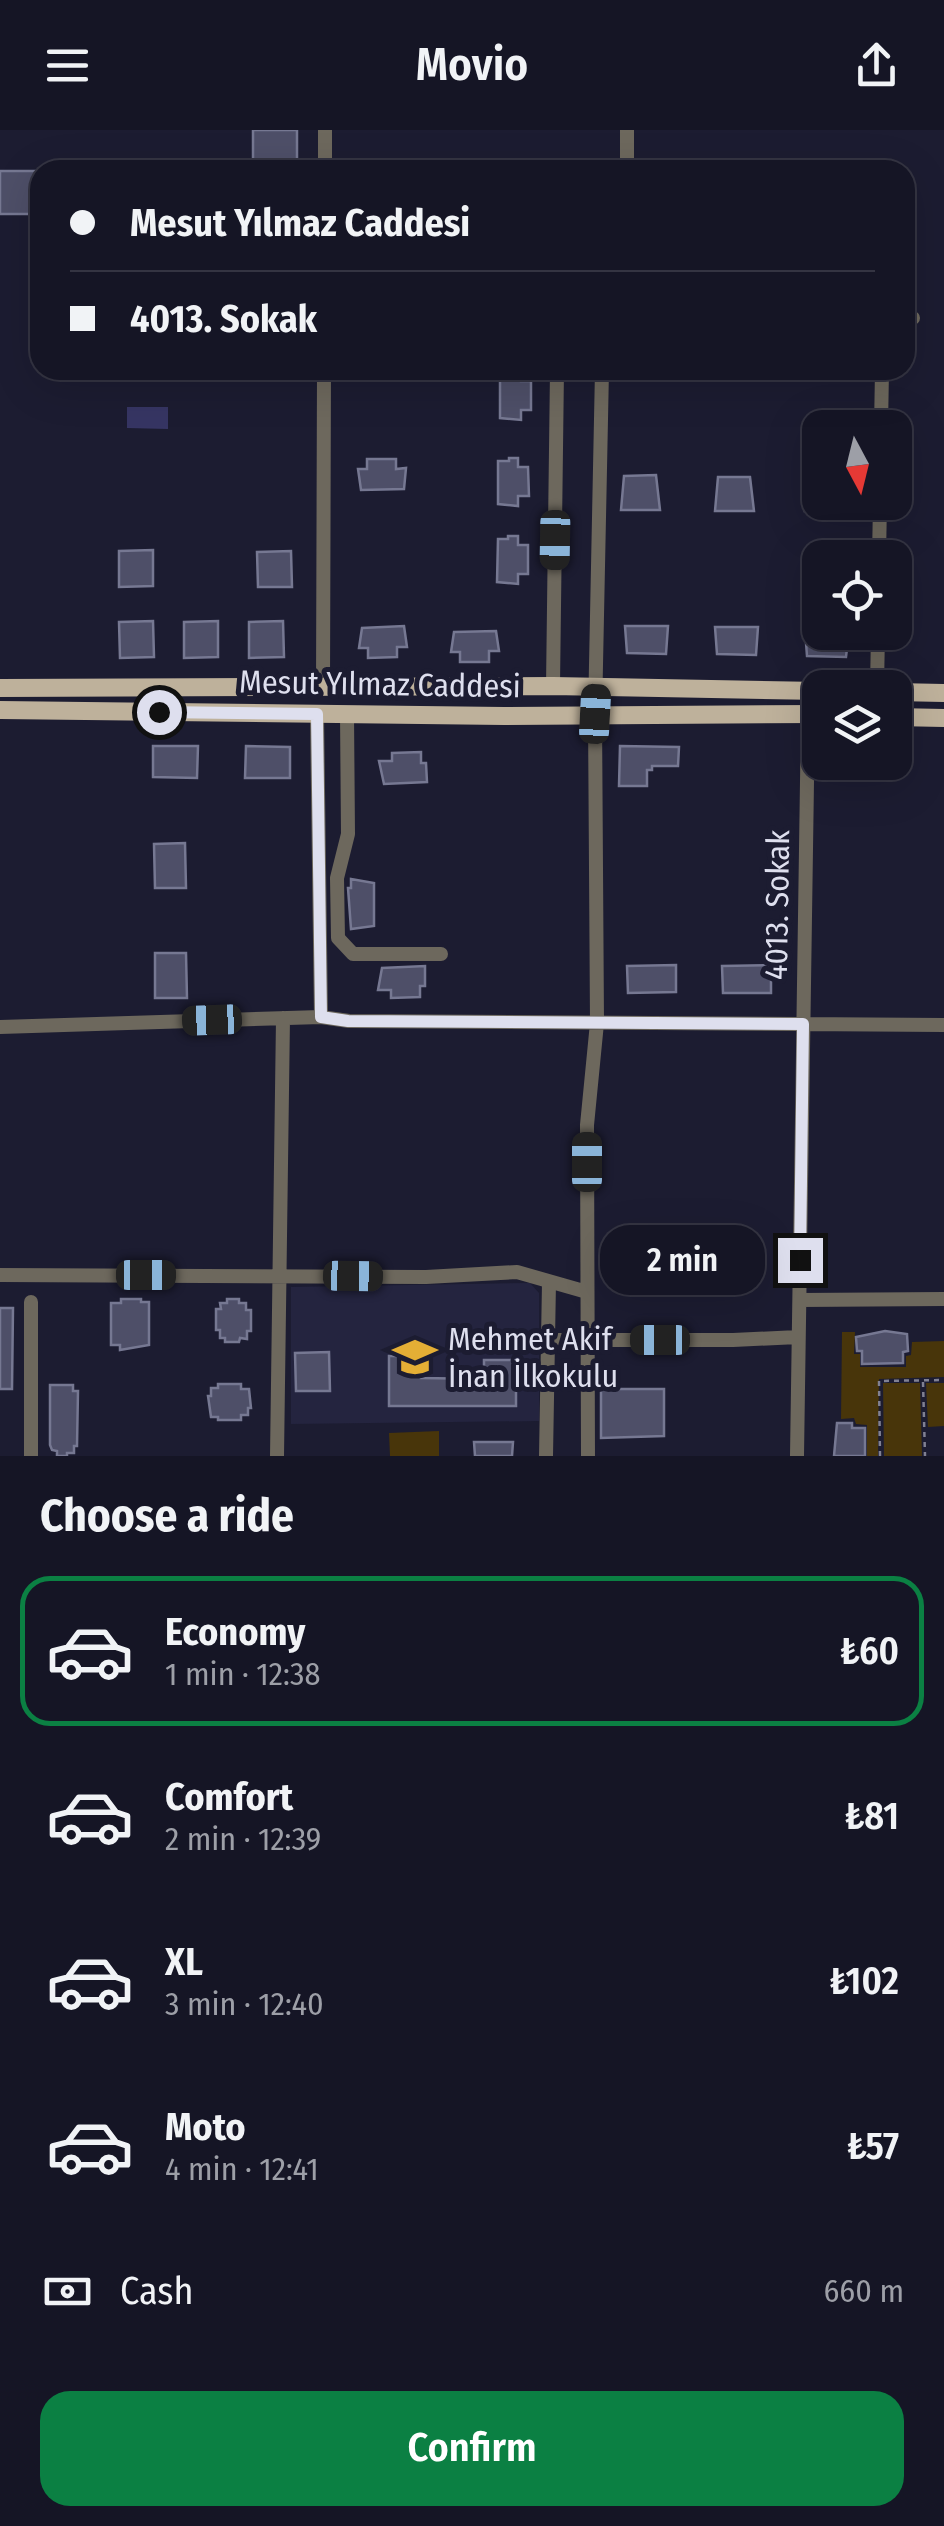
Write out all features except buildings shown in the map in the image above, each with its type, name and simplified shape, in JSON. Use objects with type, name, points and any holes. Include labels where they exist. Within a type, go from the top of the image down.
[{"type":"main road","name":"Mesut Yılmaz Caddesi","points":[[0,688],[553,686],[802,691]]},
{"type":"main road","points":[[912,692],[944,693]]},
{"type":"main road","name":"Mesut Yılmaz Caddesi","points":[[0,710],[504,716],[802,714]]},
{"type":"main road","points":[[912,717],[944,718]]},
{"type":"street","points":[[324,160],[325,130]]},
{"type":"street","points":[[627,130],[627,160]]},
{"type":"street","points":[[323,687],[324,380]]},
{"type":"street","points":[[553,686],[556,380]]},
{"type":"street","points":[[588,1456],[587,1125],[597,1023],[595,714],[602,380]]},
{"type":"street","points":[[882,380],[882,410]]},
{"type":"street","points":[[317,714],[321,1017]]},
{"type":"street","points":[[347,714],[348,834],[337,878],[338,938],[353,954],[441,954]]},
{"type":"street","name":"4013. Sokak","points":[[797,1456],[803,1024],[812,780]]},
{"type":"street","points":[[0,1027],[321,1017],[348,1021],[944,1025]]},
{"type":"street","points":[[277,1456],[283,1018]]},
{"type":"street","points":[[0,1275],[426,1277],[516,1272],[587,1292]]},
{"type":"street","points":[[546,1456],[549,1282]]},
{"type":"street","points":[[800,1300],[944,1299]]},
{"type":"street","points":[[31,1302],[32,1456]]},
{"type":"street","points":[[550,1340],[798,1337]]},
{"type":"path","points":[[923,1380],[925,1456]]},
{"type":"path","points":[[880,1456],[879,1381],[944,1380]]},
{"type":"shaded area","points":[[127,407],[168,407],[168,429],[127,428]]},
{"type":"shaded area","name":"Mehmet Akif İnan İlkokulu","points":[[530,1283],[539,1293],[539,1421],[291,1424],[291,1287]]},
{"type":"shaded area","points":[[842,1332],[855,1332],[854,1354],[860,1354],[860,1367],[906,1367],[912,1342],[944,1341],[944,1377],[879,1379],[878,1456],[867,1456],[867,1425],[856,1424],[854,1418],[841,1419]]},
{"type":"shaded area","points":[[883,1383],[920,1383],[922,1456],[884,1456]]},
{"type":"shaded area","points":[[926,1383],[944,1383],[944,1426],[928,1427]]},
{"type":"shaded area","points":[[439,1431],[439,1456],[390,1456],[389,1433]]},
{"type":"place","name":"Mehmet Akif İnan İlkokulu","points":[[415,1357]]},
{"type":"route","points":[[159,712],[317,714],[321,1017],[348,1021],[803,1024],[800,1260]]}]
